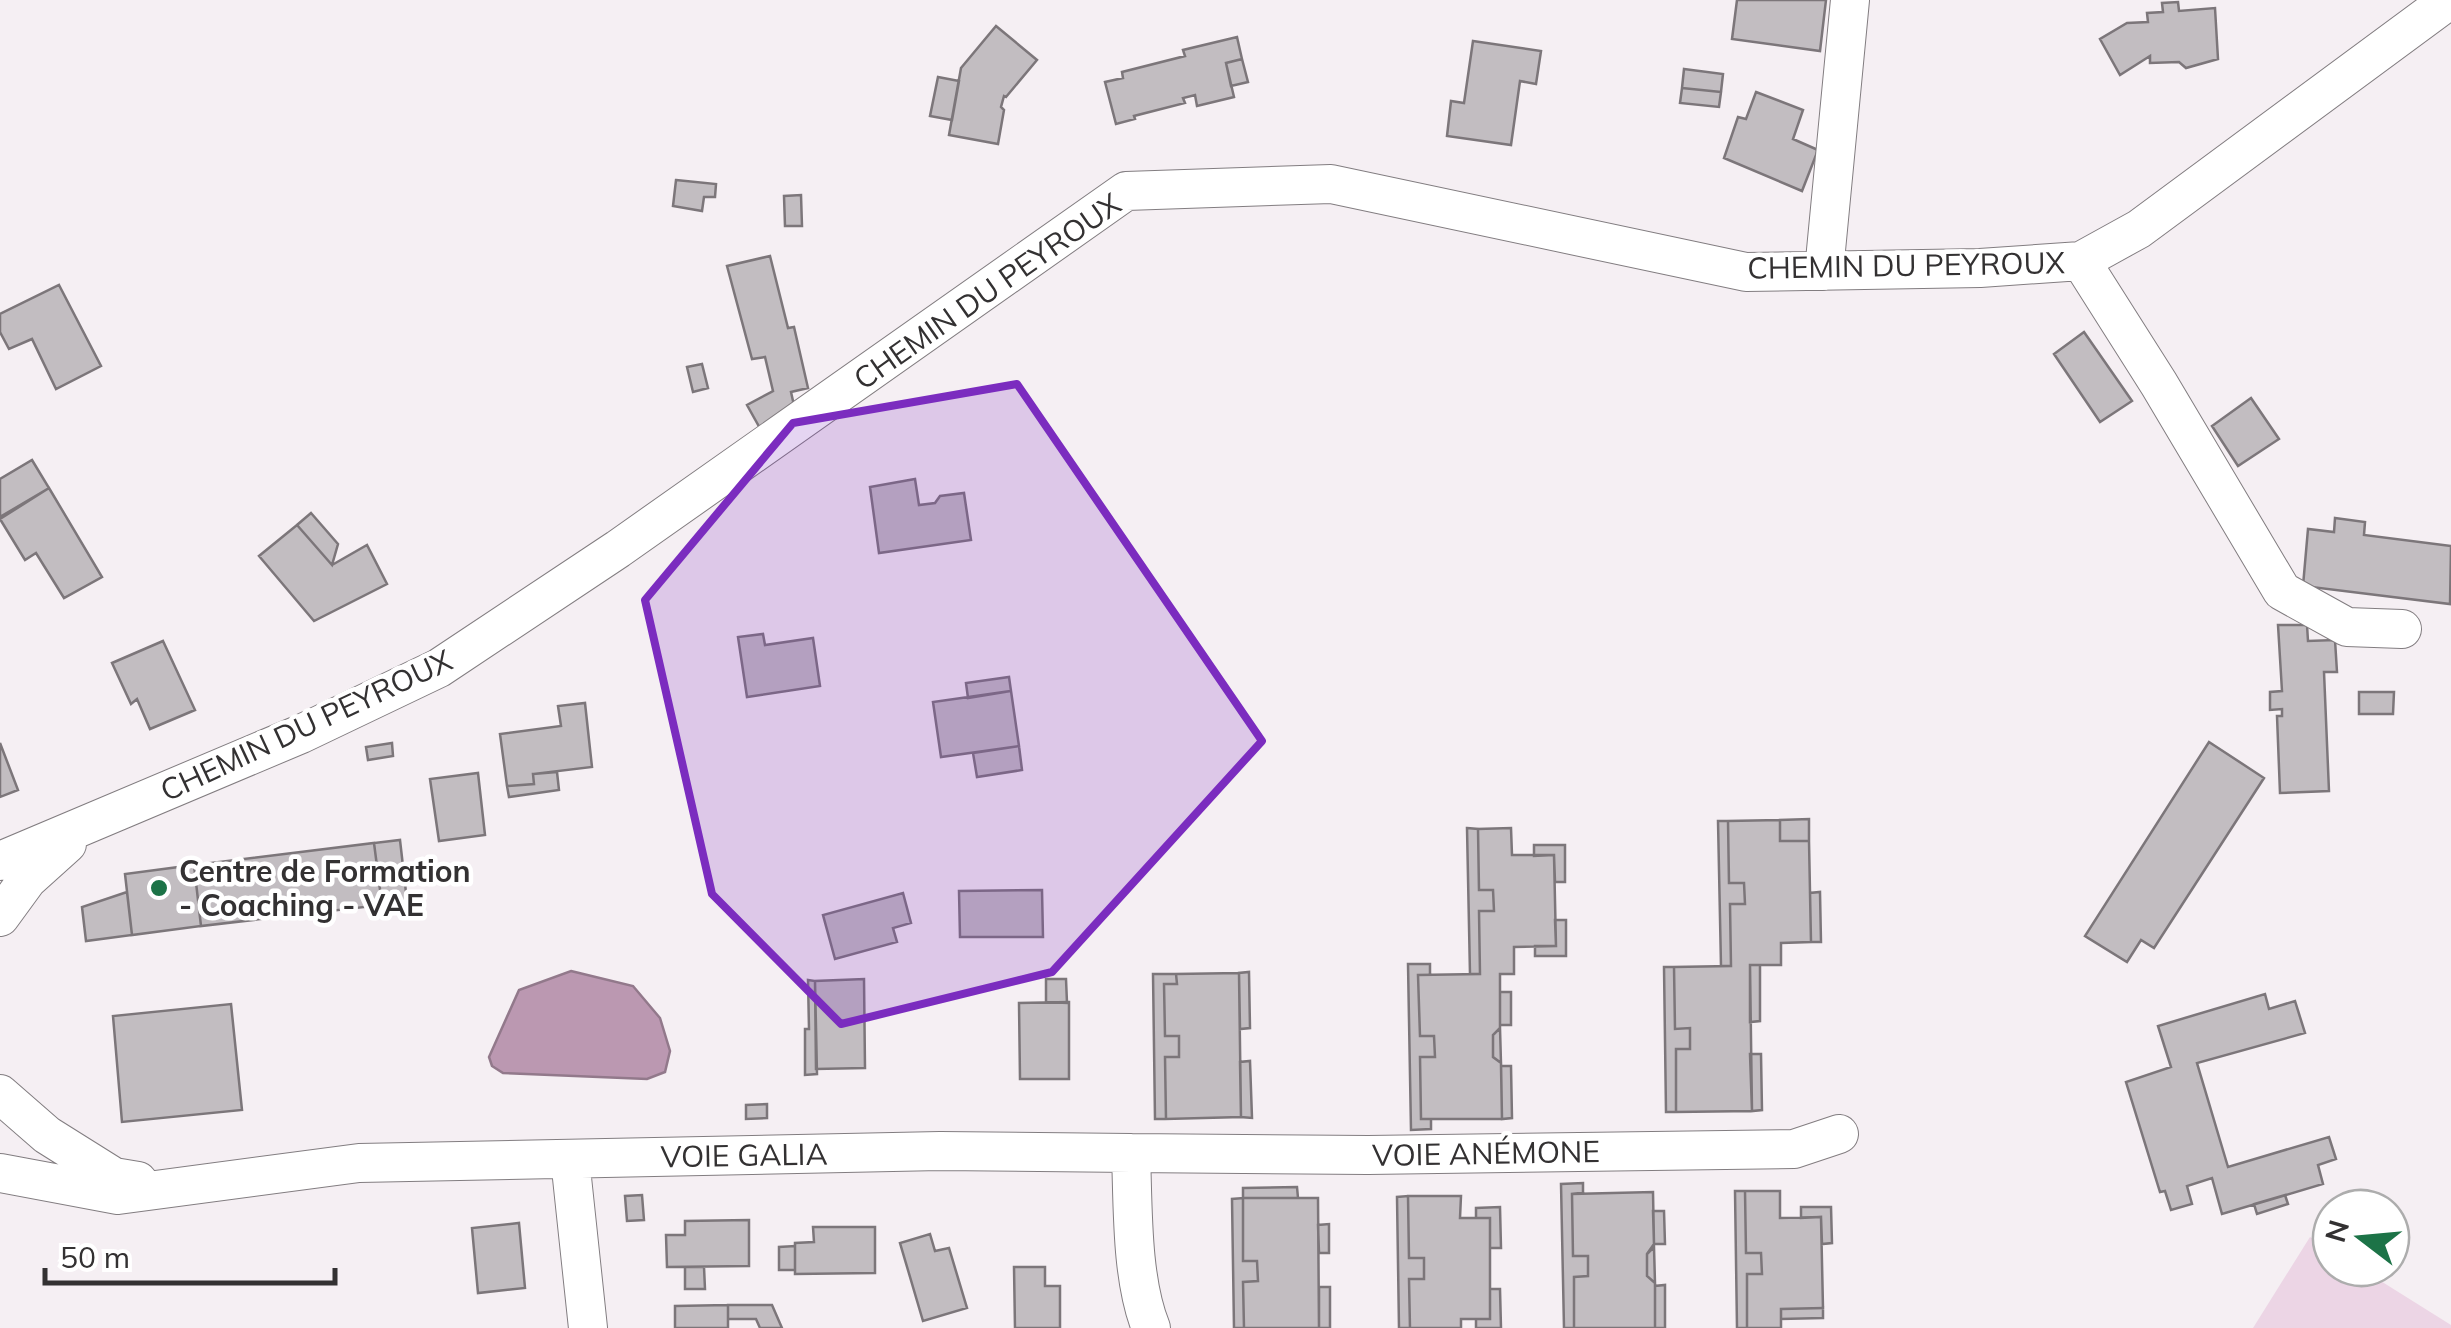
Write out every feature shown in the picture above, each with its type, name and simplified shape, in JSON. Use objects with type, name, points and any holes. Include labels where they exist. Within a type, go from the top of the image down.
[{"type":"street","points":[[1824,271],[1850,0]]},
{"type":"street","name":"CHEMIN DU PEYROUX","points":[[0,862],[301,734],[439,668],[618,548],[1126,191],[1331,184],[1746,272],[1980,268],[2081,260],[2139,229],[2449,0]]},
{"type":"street","points":[[2081,260],[2160,384],[2282,591],[2347,628],[2402,629]]},
{"type":"street","name":"CHEMIN DU PEYROUX","points":[[0,917],[27,880],[92,822]]},
{"type":"street","name":"VOIE GALIA","points":[[0,1094],[47,1135],[114,1177],[180,1187]]},
{"type":"street","name":"VOIE ANÉMONE","points":[[1131,1152],[1368,1155],[1794,1150],[1839,1134]]},
{"type":"street","name":"VOIE GALIA","points":[[0,1173],[118,1195],[358,1163],[940,1151],[1131,1152]]},
{"type":"street","points":[[1131,1152],[1139,1276],[1143,1308],[1152,1328]]},
{"type":"street","points":[[570,1159],[588,1328]]},
{"type":"highlighted area","points":[[1017,384],[1262,741],[1052,972],[841,1024],[712,894],[645,600],[793,423]]},
{"type":"shaded area","points":[[571,971],[633,986],[660,1018],[670,1051],[665,1072],[647,1079],[503,1073],[492,1066],[489,1057],[519,990]]},
{"type":"shaded area","points":[[2310,1237],[2311,1288],[2392,1288],[2451,1325],[2451,1328],[2253,1328]]},
{"type":"building","points":[[1737,0],[1826,0],[1820,51],[1732,39]]},
{"type":"building","points":[[2178,2],[2179,11],[2215,8],[2218,59],[2186,68],[2179,62],[2150,63],[2150,56],[2120,75],[2100,39],[2127,23],[2148,22],[2147,13],[2163,12],[2162,3]]},
{"type":"building","points":[[996,26],[1037,60],[1004,96],[998,144],[949,135],[961,68]]},
{"type":"building","points":[[1237,37],[1242,59],[1226,63],[1234,97],[1197,106],[1195,95],[1183,98],[1185,103],[1116,124],[1105,82],[1123,78],[1122,72],[1185,56],[1183,50]]},
{"type":"building","points":[[1473,41],[1541,51],[1536,84],[1520,81],[1511,145],[1447,136],[1451,101],[1464,103]]},
{"type":"building","points":[[1242,59],[1248,82],[1231,86],[1226,63]]},
{"type":"building","points":[[1684,69],[1723,74],[1721,92],[1682,88]]},
{"type":"building","points":[[938,77],[959,81],[952,120],[930,116]]},
{"type":"building","points":[[1682,88],[1721,92],[1719,107],[1680,103]]},
{"type":"building","points":[[1756,92],[1803,110],[1793,139],[1818,150],[1802,191],[1724,158],[1738,117],[1746,119]]},
{"type":"building","points":[[676,180],[716,184],[715,197],[704,197],[702,211],[673,206]]},
{"type":"building","points":[[801,195],[802,226],[785,226],[784,196]]},
{"type":"building","points":[[770,256],[788,328],[794,327],[808,388],[791,392],[795,410],[761,430],[747,405],[773,391],[765,357],[752,359],[727,266]]},
{"type":"building","points":[[59,285],[101,366],[56,389],[32,339],[9,349],[0,332],[0,314]]},
{"type":"building","points":[[2084,332],[2132,401],[2100,422],[2054,354]]},
{"type":"building","points":[[702,364],[708,388],[693,392],[687,367]]},
{"type":"building","points":[[2251,398],[2279,439],[2238,466],[2212,426]]},
{"type":"building","points":[[32,460],[49,488],[0,517],[0,479]]},
{"type":"building","points":[[915,479],[919,505],[935,503],[940,496],[964,493],[971,540],[879,553],[870,487]]},
{"type":"building","points":[[49,488],[102,577],[64,598],[36,553],[25,560],[0,519]]},
{"type":"building","points":[[311,513],[338,544],[332,565],[297,525]]},
{"type":"building","points":[[2335,518],[2365,522],[2364,535],[2451,546],[2450,604],[2303,586],[2308,529],[2334,532]]},
{"type":"building","points":[[297,525],[332,565],[367,545],[387,584],[314,621],[259,556]]},
{"type":"building","points":[[2278,625],[2307,625],[2308,641],[2335,640],[2337,672],[2324,672],[2329,791],[2280,793],[2277,716],[2282,716],[2282,709],[2270,710],[2270,692],[2282,691]]},
{"type":"building","points":[[763,634],[765,645],[813,638],[820,686],[747,697],[738,637]]},
{"type":"building","points":[[163,641],[195,710],[150,729],[137,699],[131,704],[112,663]]},
{"type":"building","points":[[1009,677],[1011,691],[968,698],[966,683]]},
{"type":"building","points":[[1011,691],[1019,746],[941,757],[933,702]]},
{"type":"building","points":[[2359,692],[2394,692],[2393,714],[2359,714]]},
{"type":"building","points":[[585,703],[592,767],[533,774],[534,784],[507,786],[500,734],[561,726],[558,706]]},
{"type":"building","points":[[2209,742],[2264,778],[2154,948],[2141,940],[2127,962],[2085,936]]},
{"type":"building","points":[[0,743],[18,790],[0,797]]},
{"type":"building","points":[[392,743],[393,756],[368,760],[366,747]]},
{"type":"building","points":[[1019,746],[1022,770],[977,777],[973,753]]},
{"type":"building","points":[[557,772],[559,790],[509,797],[507,786],[534,784],[533,774]]},
{"type":"building","points":[[478,773],[485,835],[439,841],[430,779]]},
{"type":"building","points":[[1809,819],[1809,841],[1780,841],[1780,820]]},
{"type":"building","points":[[1780,820],[1780,841],[1809,841],[1811,942],[1781,943],[1781,965],[1750,965],[1752,1111],[1676,1112],[1676,1049],[1690,1049],[1690,1028],[1675,1029],[1674,967],[1731,966],[1730,904],[1745,904],[1744,883],[1729,883],[1728,821]]},
{"type":"building","points":[[1718,821],[1728,821],[1729,883],[1744,883],[1745,904],[1730,904],[1731,966],[1721,966]]},
{"type":"building","points":[[1467,828],[1478,829],[1479,890],[1493,890],[1494,911],[1479,911],[1480,974],[1470,974]]},
{"type":"building","points":[[1511,828],[1512,855],[1554,855],[1556,946],[1514,947],[1514,974],[1500,974],[1500,1028],[1493,1035],[1493,1057],[1501,1063],[1502,1119],[1421,1119],[1420,1057],[1435,1057],[1434,1036],[1420,1036],[1418,975],[1480,974],[1479,911],[1494,911],[1493,890],[1479,890],[1478,829]]},
{"type":"building","points":[[400,840],[407,901],[382,905],[374,843]]},
{"type":"building","points":[[374,843],[382,905],[201,926],[194,865]]},
{"type":"building","points":[[1534,845],[1565,845],[1565,882],[1555,882],[1554,855],[1534,856]]},
{"type":"building","points":[[194,865],[201,926],[132,935],[125,874]]},
{"type":"building","points":[[1042,890],[1043,937],[960,937],[959,891]]},
{"type":"building","points":[[127,892],[132,935],[86,941],[82,907]]},
{"type":"building","points":[[1820,892],[1821,942],[1811,942],[1810,893]]},
{"type":"building","points":[[903,893],[911,923],[893,928],[897,942],[835,959],[823,915]]},
{"type":"building","points":[[1555,920],[1566,920],[1566,956],[1535,956],[1535,946],[1556,946]]},
{"type":"building","points":[[1408,964],[1430,964],[1430,975],[1418,975],[1420,1036],[1434,1036],[1435,1057],[1420,1057],[1421,1119],[1431,1119],[1431,1129],[1411,1130]]},
{"type":"building","points":[[1750,965],[1760,965],[1760,1021],[1750,1022]]},
{"type":"building","points":[[1664,967],[1674,967],[1675,1029],[1690,1028],[1690,1049],[1676,1049],[1676,1112],[1666,1112]]},
{"type":"building","points":[[1249,972],[1250,1028],[1240,1029],[1239,973]]},
{"type":"building","points":[[1239,973],[1241,1117],[1166,1119],[1165,1057],[1179,1057],[1179,1036],[1165,1036],[1164,984],[1177,984],[1176,974]]},
{"type":"building","points":[[1153,974],[1176,974],[1177,984],[1164,984],[1165,1036],[1179,1036],[1179,1057],[1165,1057],[1166,1119],[1155,1119]]},
{"type":"building","points":[[864,979],[865,1068],[816,1069],[815,981]]},
{"type":"building","points":[[1046,979],[1066,979],[1067,1003],[1046,1002]]},
{"type":"building","points":[[808,980],[815,981],[817,1074],[805,1075],[805,1029],[809,1029]]},
{"type":"building","points":[[1500,992],[1511,992],[1511,1025],[1500,1025]]},
{"type":"building","points":[[2265,994],[2269,1009],[2295,1001],[2305,1033],[2197,1063],[2228,1167],[2329,1137],[2336,1159],[2318,1165],[2323,1184],[2222,1214],[2212,1178],[2187,1186],[2192,1204],[2171,1210],[2165,1191],[2160,1192],[2126,1082],[2171,1067],[2158,1026]]},
{"type":"building","points":[[1069,1002],[1069,1079],[1020,1079],[1019,1003]]},
{"type":"building","points":[[231,1004],[242,1110],[122,1122],[113,1016]]},
{"type":"building","points":[[1500,1028],[1501,1063],[1493,1057],[1493,1035]]},
{"type":"building","points":[[1750,1054],[1761,1054],[1762,1110],[1752,1111]]},
{"type":"building","points":[[1250,1061],[1252,1118],[1241,1117],[1240,1062]]},
{"type":"building","points":[[1501,1066],[1511,1066],[1512,1118],[1502,1119]]},
{"type":"building","points":[[767,1104],[767,1118],[746,1119],[746,1105]]},
{"type":"building","points":[[1583,1183],[1583,1193],[1572,1194],[1573,1256],[1588,1256],[1588,1276],[1574,1277],[1574,1328],[1564,1328],[1561,1184]]},
{"type":"building","points":[[1297,1187],[1298,1198],[1243,1198],[1243,1188]]},
{"type":"building","points":[[1735,1191],[1745,1191],[1746,1253],[1761,1253],[1762,1274],[1747,1274],[1747,1328],[1737,1328]]},
{"type":"building","points":[[1745,1191],[1780,1191],[1780,1218],[1821,1217],[1823,1308],[1781,1309],[1781,1328],[1747,1328],[1747,1274],[1762,1274],[1761,1253],[1746,1253]]},
{"type":"building","points":[[1653,1192],[1654,1244],[1647,1254],[1647,1276],[1655,1283],[1655,1328],[1574,1328],[1574,1277],[1588,1276],[1588,1256],[1573,1256],[1572,1194]]},
{"type":"building","points":[[642,1195],[644,1220],[627,1221],[625,1196]]},
{"type":"building","points":[[2285,1195],[2288,1204],[2257,1214],[2254,1204]]},
{"type":"building","points":[[1408,1196],[1409,1258],[1424,1258],[1424,1279],[1409,1279],[1410,1328],[1399,1328],[1397,1197]]},
{"type":"building","points":[[1408,1196],[1461,1196],[1460,1218],[1490,1218],[1490,1319],[1461,1319],[1461,1328],[1410,1328],[1409,1279],[1424,1279],[1424,1258],[1409,1258]]},
{"type":"building","points":[[1243,1198],[1243,1261],[1257,1261],[1258,1281],[1243,1282],[1244,1328],[1234,1328],[1232,1199]]},
{"type":"building","points":[[1243,1198],[1318,1198],[1319,1328],[1244,1328],[1243,1282],[1258,1281],[1257,1261],[1243,1261]]},
{"type":"building","points":[[1500,1207],[1501,1248],[1490,1248],[1490,1218],[1476,1218],[1476,1208]]},
{"type":"building","points":[[1801,1207],[1831,1207],[1832,1243],[1822,1244],[1821,1217],[1801,1218]]},
{"type":"building","points":[[1653,1211],[1664,1211],[1665,1244],[1654,1244]]},
{"type":"building","points":[[749,1220],[749,1266],[667,1267],[666,1235],[685,1235],[685,1221]]},
{"type":"building","points":[[519,1223],[525,1288],[478,1293],[472,1228]]},
{"type":"building","points":[[1329,1224],[1329,1253],[1319,1253],[1318,1225]]},
{"type":"building","points":[[813,1227],[875,1227],[875,1273],[795,1274],[795,1243],[814,1242]]},
{"type":"building","points":[[930,1234],[935,1251],[949,1248],[967,1308],[923,1321],[900,1243]]},
{"type":"building","points":[[795,1246],[795,1270],[779,1270],[779,1247]]},
{"type":"building","points":[[1654,1247],[1655,1283],[1647,1276],[1647,1254]]},
{"type":"building","points":[[685,1267],[704,1267],[705,1289],[685,1289]]},
{"type":"building","points":[[1014,1267],[1045,1267],[1045,1286],[1060,1286],[1060,1328],[1015,1328]]},
{"type":"building","points":[[1665,1285],[1665,1328],[1655,1328],[1655,1286]]},
{"type":"building","points":[[1319,1287],[1330,1287],[1330,1328],[1319,1328]]},
{"type":"building","points":[[1490,1289],[1500,1289],[1501,1328],[1476,1328],[1476,1319],[1490,1319]]},
{"type":"building","points":[[728,1305],[728,1328],[675,1328],[675,1306]]},
{"type":"building","points":[[728,1305],[772,1305],[782,1328],[760,1328],[756,1319],[728,1319]]},
{"type":"building","points":[[1823,1308],[1823,1318],[1781,1319],[1781,1309]]},
{"type":"place","name":"Centre de Formation - Coaching - VAE","points":[[159,888]]}]
